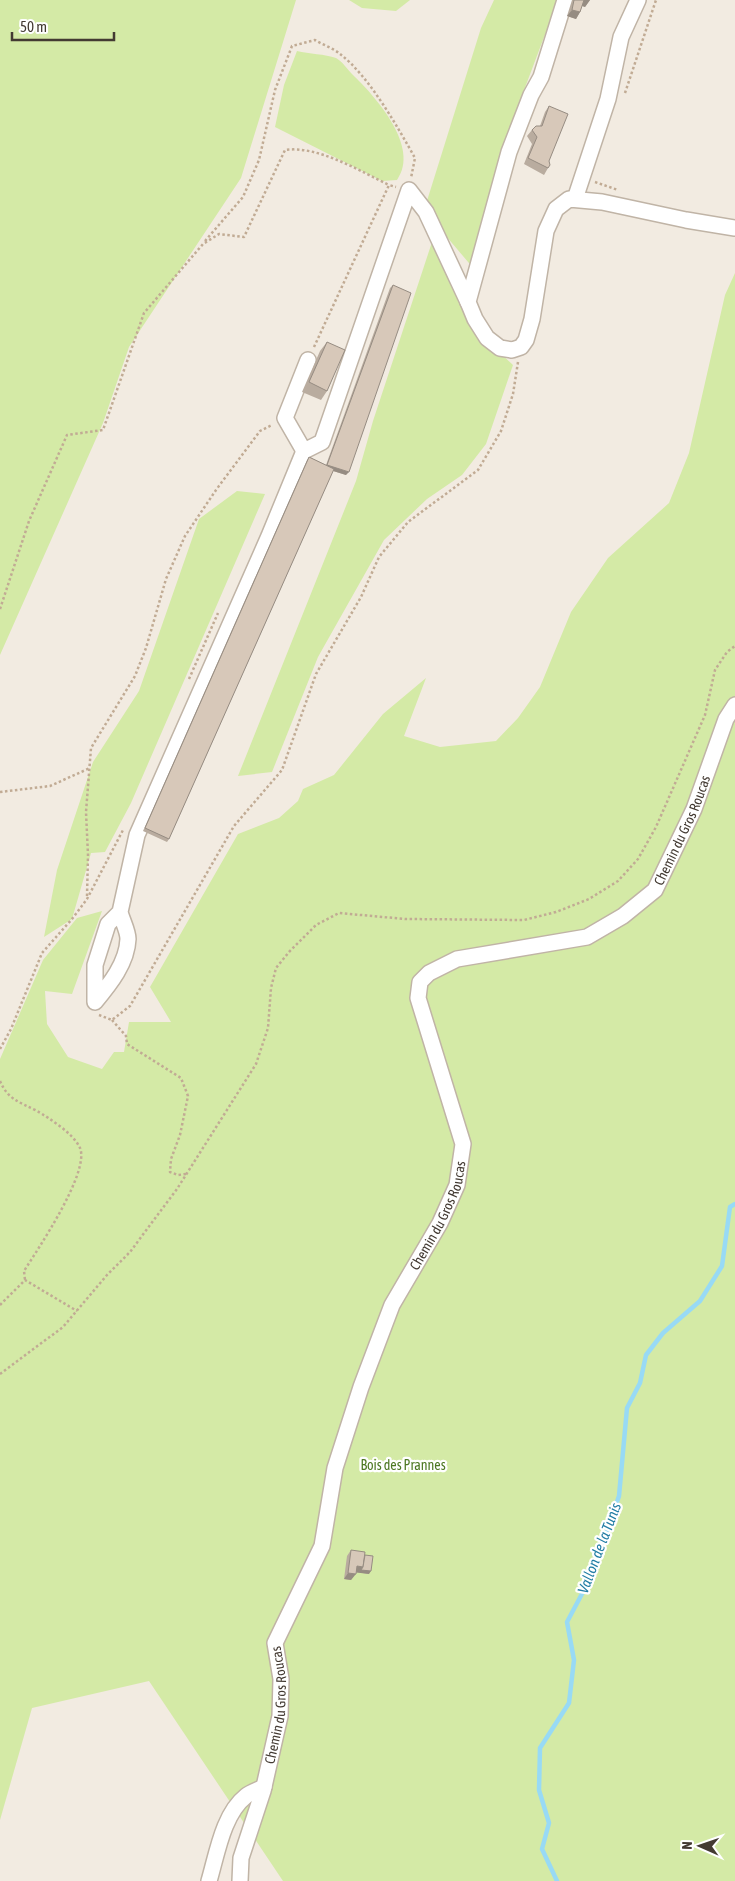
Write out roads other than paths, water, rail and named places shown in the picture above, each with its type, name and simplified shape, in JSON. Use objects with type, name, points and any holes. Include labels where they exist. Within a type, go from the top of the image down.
[{"type":"street","points":[[468,302],[509,152],[540,77],[565,0]]},
{"type":"street","points":[[575,199],[608,99],[621,37],[638,0]]},
{"type":"street","points":[[120,912],[108,924],[95,965],[95,1002],[111,983],[122,962],[128,938],[120,912],[137,834],[261,554],[304,451],[322,442],[409,190],[426,212],[475,319],[487,338],[500,348],[521,347],[526,340],[532,318],[546,231],[556,209],[570,198],[602,202],[735,228]]},
{"type":"street","points":[[304,451],[285,418],[308,360]]},
{"type":"street","name":"Chemin du Gros Roucas","points":[[240,1881],[241,1858],[264,1787],[280,1716],[281,1679],[275,1643],[322,1546],[335,1468],[392,1305],[440,1223],[457,1185],[463,1144],[418,998],[420,982],[429,973],[456,959],[587,937],[624,916],[655,890],[694,809],[726,719],[735,706]]},
{"type":"street","points":[[209,1881],[222,1836],[234,1810],[246,1796],[264,1787]]},
{"type":"waterway","name":"Vallon de la Tunis","points":[[557,1881],[542,1849],[549,1823],[539,1790],[540,1748],[569,1703],[574,1660],[567,1622],[592,1575],[619,1496],[627,1408],[640,1383],[646,1355],[663,1333],[700,1301],[722,1266],[730,1207],[735,1204]]},
{"type":"park label","name":"Bois des Prannes","points":[[403,1465]]}]
